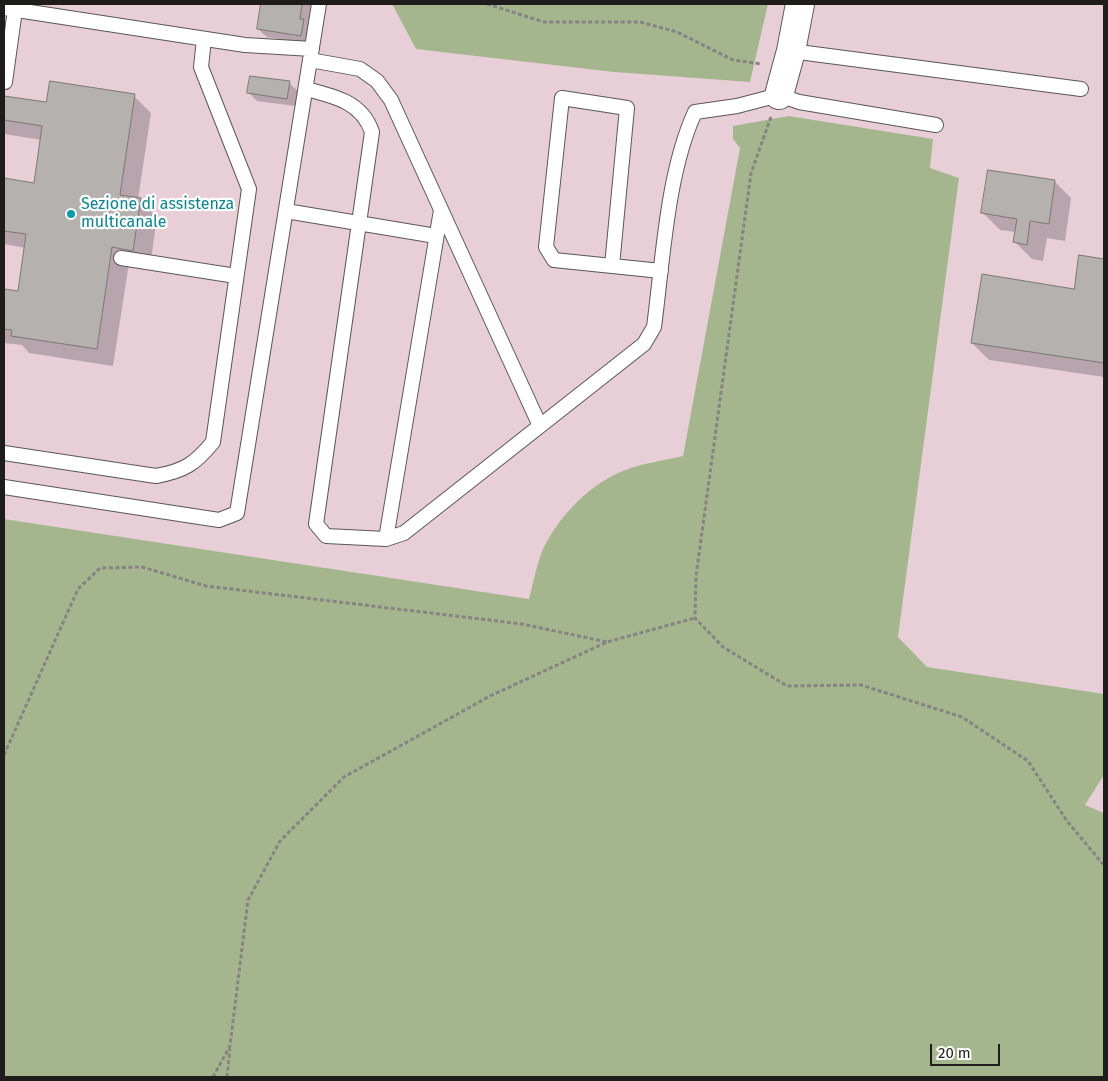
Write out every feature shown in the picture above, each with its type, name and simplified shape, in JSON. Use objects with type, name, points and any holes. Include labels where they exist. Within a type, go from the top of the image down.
[{"type":"street","points":[[779,95],[789,60],[800,4]]},
{"type":"lane","points":[[4,487],[219,520],[238,513],[319,4]]},
{"type":"lane","points":[[5,82],[9,9],[311,55],[360,69],[377,80],[391,100],[540,426]]},
{"type":"lane","points":[[4,453],[156,476],[176,473],[198,460],[213,442],[249,190],[201,67],[204,39]]},
{"type":"lane","points":[[789,60],[1081,89]]},
{"type":"lane","points":[[306,89],[341,98],[368,119],[372,132],[316,524],[326,536],[386,539],[404,533],[644,344],[654,327],[674,179],[684,137],[695,112],[737,106],[779,95],[798,102],[936,125]]},
{"type":"lane","points":[[612,266],[627,108],[562,98],[546,247],[554,260],[612,266],[661,271]]},
{"type":"lane","points":[[386,539],[441,210]]},
{"type":"lane","points":[[286,211],[436,236]]},
{"type":"lane","points":[[121,258],[236,276]]},
{"type":"path","points":[[487,4],[544,22],[640,22],[677,32],[733,60],[789,60]]},
{"type":"path","points":[[779,95],[751,173],[697,566],[695,618],[723,647],[787,686],[861,685],[962,717],[1028,761],[1067,821],[1102,863],[1104,863]]},
{"type":"path","points":[[4,755],[78,588],[100,568],[142,567],[206,586],[522,624],[607,642]]},
{"type":"path","points":[[227,1077],[248,900],[280,842],[344,777],[490,696],[607,642],[695,618]]},
{"type":"path","points":[[213,1077],[230,1046]]},
{"type":"shaded area","points":[[4,4],[392,4],[416,49],[750,82],[768,4],[1104,4],[1104,694],[927,667],[898,637],[959,178],[930,168],[933,139],[789,116],[733,139],[740,148],[683,457],[648,462],[556,527],[541,554],[529,599],[4,519]]},
{"type":"shaded area","points":[[1104,775],[1104,813],[1085,805]]},
{"type":"green space","points":[[392,4],[768,4],[750,82],[614,72],[416,49]]},
{"type":"green space","points":[[789,116],[933,139],[930,168],[959,178],[898,637],[927,667],[1104,694],[1104,775],[1085,805],[1104,813],[1104,1077],[4,1077],[4,519],[529,599],[539,559],[547,541],[564,516],[585,494],[610,477],[630,468],[683,456],[740,148],[733,139],[733,126]]},
{"type":"building","points":[[261,4],[302,4],[300,19],[304,19],[301,36],[257,29]]},
{"type":"building","points":[[250,76],[290,81],[287,99],[247,93]]},
{"type":"building","name":"Sezione di assistenza multicanale","points":[[50,81],[135,94],[120,195],[141,198],[133,251],[112,247],[97,349],[11,336],[12,330],[4,329],[4,289],[18,291],[26,234],[4,231],[4,178],[34,183],[42,126],[4,120],[4,96],[46,102]]},
{"type":"building","points":[[988,170],[1055,180],[1049,224],[1030,221],[1027,245],[1013,242],[1017,219],[981,213]]},
{"type":"building","points":[[1079,255],[1104,259],[1104,363],[971,343],[982,274],[1074,289]]},
{"type":"place","name":"Sezione di assistenza multicanale","points":[[71,214]]}]
